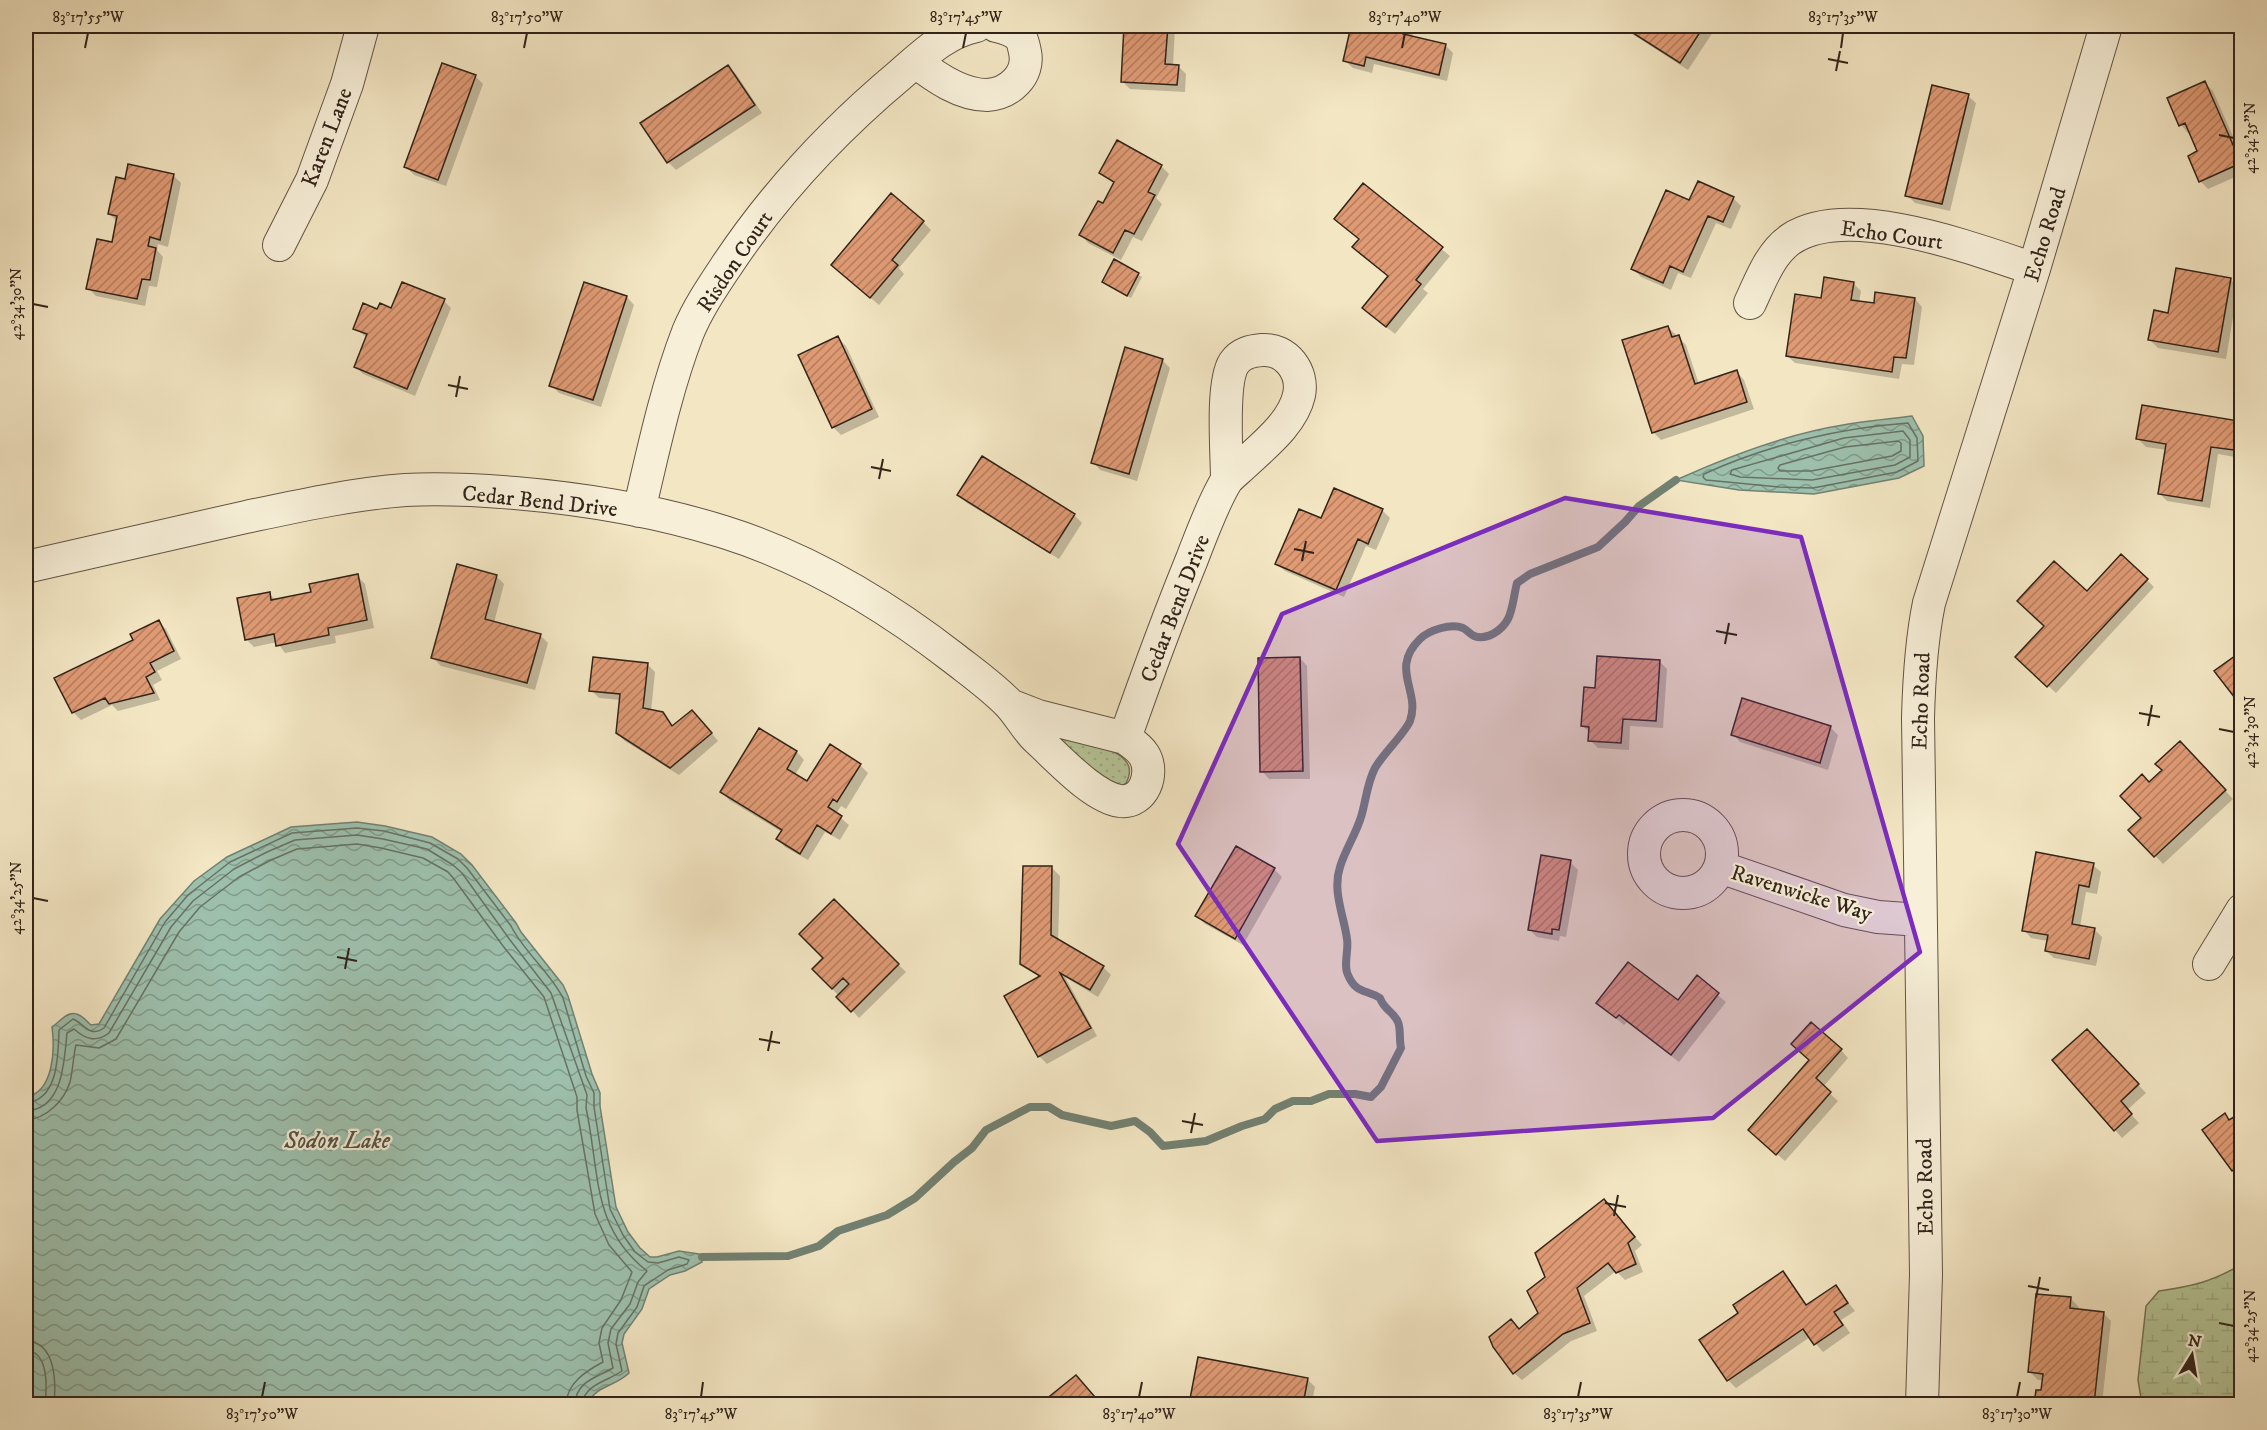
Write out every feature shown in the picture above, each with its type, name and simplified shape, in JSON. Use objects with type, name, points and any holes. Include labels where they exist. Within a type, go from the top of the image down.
[{"type":"street","name":"Karen Lane","points":[[279,245],[312,180],[347,84],[363,26]]},
{"type":"street","name":"Risdon Court","points":[[639,511],[652,453],[688,331],[736,251],[793,178],[871,99],[955,33],[976,26]]},
{"type":"street","points":[[916,62],[931,74],[967,92],[986,95],[1004,92],[1017,81],[1026,56],[1022,39],[1008,28],[996,26]]},
{"type":"street","name":"Echo Road","points":[[1922,1404],[1926,1275],[1918,718],[1923,630],[1929,603],[2034,269],[2106,26]]},
{"type":"street","name":"Echo Court","points":[[1750,303],[1777,252],[1790,239],[1809,229],[1831,225],[1859,225],[1925,235],[2034,269]]},
{"type":"street","name":"Cedar Bend Drive","points":[[1125,738],[1164,626],[1203,531],[1227,480]]},
{"type":"street","name":"Cedar Bend Drive","points":[[26,567],[275,511],[406,490],[545,495],[639,511],[726,533],[813,569],[878,606],[954,658],[1010,705],[1031,734],[1095,790],[1122,801],[1132,800],[1142,793],[1149,774],[1144,755],[1136,745],[1125,738],[1038,716],[1010,705]]},
{"type":"street","name":"Ravenwicke Way","points":[[1720,867],[1844,910],[1878,917],[1920,920]]},
{"type":"street","points":[[2209,964],[2241,910]]},
{"type":"highlighted area","points":[[1565,498],[1801,537],[1920,952],[1713,1118],[1377,1141],[1178,844],[1282,614]]},
{"type":"green space","points":[[1059,737],[1095,745],[1119,755],[1127,762],[1129,771],[1126,783],[1122,786],[1107,782],[1058,740]]},
{"type":"green space","points":[[2241,1265],[2241,1404],[2142,1404],[2138,1380],[2146,1306],[2159,1291],[2202,1282]]},
{"type":"water","points":[[1912,416],[1923,436],[1924,466],[1899,478],[1814,494],[1739,490],[1676,480],[1737,454],[1800,434]]},
{"type":"water","name":"Sodon Lake","points":[[357,822],[432,837],[461,854],[472,865],[563,985],[568,996],[600,1093],[600,1106],[616,1207],[628,1232],[650,1257],[679,1251],[699,1254],[702,1262],[685,1271],[670,1275],[649,1289],[642,1309],[624,1334],[622,1343],[629,1373],[624,1378],[601,1389],[587,1404],[32,1404],[33,1387],[26,1350],[26,1097],[42,1087],[51,1068],[52,1027],[71,1014],[81,1016],[91,1025],[99,1024],[160,919],[194,881],[227,857],[291,827]]},
{"type":"building","points":[[1124,26],[1168,26],[1165,64],[1179,65],[1177,85],[1121,82]]},
{"type":"building","points":[[1351,26],[1405,26],[1403,34],[1446,44],[1439,75],[1366,57],[1364,66],[1343,61]]},
{"type":"building","points":[[1622,26],[1704,26],[1680,63]]},
{"type":"building","points":[[442,63],[476,75],[438,180],[404,167]]},
{"type":"building","points":[[728,65],[755,105],[667,163],[640,123]]},
{"type":"building","points":[[2205,81],[2241,163],[2199,182],[2188,156],[2197,151],[2185,123],[2179,126],[2167,98]]},
{"type":"building","points":[[1932,85],[1969,94],[1942,204],[1905,196]]},
{"type":"building","points":[[1117,140],[1162,165],[1148,192],[1155,195],[1134,234],[1125,230],[1113,253],[1079,235],[1098,201],[1103,203],[1114,182],[1099,173]]},
{"type":"building","points":[[128,164],[174,174],[160,240],[150,237],[148,246],[156,248],[150,280],[142,279],[137,299],[86,289],[97,239],[112,242],[117,216],[108,214],[116,177],[125,179]]},
{"type":"building","points":[[1698,181],[1734,197],[1723,222],[1708,216],[1683,272],[1670,266],[1663,283],[1631,269],[1666,190],[1689,200]]},
{"type":"building","points":[[1363,183],[1443,247],[1416,280],[1421,284],[1386,327],[1362,308],[1388,276],[1352,247],[1359,239],[1334,219]]},
{"type":"building","points":[[891,193],[924,221],[892,260],[898,265],[870,298],[831,265]]},
{"type":"building","points":[[1114,259],[1139,273],[1127,296],[1102,282]]},
{"type":"building","points":[[2176,268],[2231,278],[2218,352],[2148,340],[2154,310],[2168,313]]},
{"type":"building","points":[[1824,277],[1854,282],[1851,300],[1874,303],[1875,292],[1915,298],[1906,358],[1894,357],[1892,372],[1786,356],[1795,294],[1821,298]]},
{"type":"building","points":[[402,282],[445,299],[407,389],[354,367],[367,334],[353,329],[363,303],[377,309],[380,303],[391,308]]},
{"type":"building","points":[[584,282],[627,296],[593,400],[549,386]]},
{"type":"building","points":[[1668,326],[1672,337],[1679,335],[1695,384],[1737,370],[1747,402],[1652,433],[1622,340]]},
{"type":"building","points":[[838,336],[872,409],[832,428],[798,355]]},
{"type":"building","points":[[1125,347],[1163,359],[1129,474],[1091,463]]},
{"type":"building","points":[[2142,405],[2239,421],[2234,450],[2211,447],[2202,501],[2158,494],[2166,444],[2136,439]]},
{"type":"building","points":[[982,456],[1075,514],[1050,553],[957,495]]},
{"type":"building","points":[[1334,488],[1383,509],[1368,544],[1358,539],[1336,590],[1275,564],[1299,509],[1321,518]]},
{"type":"building","points":[[2121,554],[2148,579],[2047,687],[2015,657],[2044,626],[2017,601],[2054,561],[2087,591]]},
{"type":"building","points":[[457,564],[497,575],[485,619],[541,634],[527,683],[431,658]]},
{"type":"building","points":[[358,574],[367,620],[328,628],[329,635],[276,646],[274,634],[245,640],[237,598],[270,592],[271,600],[311,592],[309,584]]},
{"type":"building","points":[[159,620],[174,651],[150,663],[155,672],[146,677],[154,693],[109,704],[105,698],[72,713],[54,678],[133,640],[130,634]]},
{"type":"building","points":[[2242,651],[2242,707],[2214,671]]},
{"type":"building","points":[[1597,656],[1660,660],[1656,721],[1623,719],[1621,743],[1588,741],[1589,727],[1581,726],[1584,687],[1595,688]]},
{"type":"building","points":[[593,657],[648,663],[643,708],[663,712],[672,726],[692,710],[712,733],[670,768],[616,733],[620,694],[589,691]]},
{"type":"building","points":[[1300,657],[1303,771],[1260,772],[1258,658]]},
{"type":"building","points":[[1742,698],[1831,726],[1820,763],[1731,735]]},
{"type":"building","points":[[759,728],[797,751],[787,769],[807,781],[830,744],[861,764],[837,802],[833,799],[828,807],[842,816],[831,834],[817,825],[800,854],[776,839],[782,830],[720,792]]},
{"type":"building","points":[[2180,741],[2226,790],[2154,857],[2128,830],[2141,818],[2120,796],[2142,774],[2149,782],[2162,770],[2155,764]]},
{"type":"building","points":[[1236,846],[1275,868],[1235,939],[1195,916]]},
{"type":"building","points":[[2036,852],[2094,863],[2089,887],[2079,885],[2072,924],[2095,928],[2089,959],[2045,951],[2048,935],[2022,931]]},
{"type":"building","points":[[1541,855],[1571,860],[1559,930],[1552,929],[1552,934],[1528,930]]},
{"type":"building","points":[[1023,866],[1052,866],[1051,935],[1104,966],[1090,990],[1060,973],[1091,1028],[1038,1057],[1004,996],[1040,976],[1020,964]]},
{"type":"building","points":[[834,899],[899,964],[851,1012],[836,997],[849,984],[843,978],[832,989],[812,969],[823,958],[799,934]]},
{"type":"building","points":[[1628,962],[1678,1000],[1697,975],[1719,993],[1671,1055],[1619,1015],[1616,1018],[1596,1003]]},
{"type":"building","points":[[1811,1022],[1842,1049],[1816,1078],[1831,1092],[1776,1155],[1748,1130],[1809,1060],[1791,1044]]},
{"type":"building","points":[[2087,1029],[2139,1084],[2121,1101],[2132,1114],[2114,1131],[2052,1060]]},
{"type":"building","points":[[2242,1112],[2242,1164],[2232,1171],[2202,1130],[2225,1113],[2229,1120]]},
{"type":"building","points":[[1604,1199],[1635,1237],[1628,1243],[1636,1264],[1616,1273],[1608,1263],[1577,1288],[1590,1323],[1563,1334],[1513,1374],[1493,1347],[1489,1337],[1511,1319],[1519,1329],[1538,1313],[1527,1291],[1545,1277],[1535,1253]]},
{"type":"building","points":[[1783,1271],[1806,1305],[1836,1285],[1848,1303],[1834,1312],[1843,1325],[1814,1345],[1803,1329],[1727,1381],[1699,1340],[1738,1313],[1733,1305]]},
{"type":"building","points":[[2036,1294],[2071,1297],[2070,1308],[2104,1312],[2094,1404],[2034,1404],[2036,1390],[2041,1390],[2043,1374],[2028,1372]]},
{"type":"building","points":[[1198,1357],[1308,1378],[1304,1399],[1313,1400],[1312,1404],[1221,1402],[1221,1404],[1189,1404]]},
{"type":"building","points":[[1076,1375],[1101,1404],[1040,1404]]},
{"type":"waterway","points":[[702,1257],[788,1256],[819,1246],[838,1231],[887,1215],[915,1198],[972,1148],[986,1130],[1030,1107],[1049,1107],[1062,1115],[1111,1126],[1135,1121],[1163,1146],[1206,1141],[1265,1119],[1275,1109],[1293,1101],[1311,1101],[1329,1094],[1355,1094],[1371,1097],[1381,1087],[1401,1048],[1399,1028],[1398,1022],[1380,998],[1358,988],[1348,975],[1347,939],[1337,885],[1342,861],[1361,817],[1372,774],[1410,721],[1412,700],[1406,670],[1411,650],[1424,636],[1446,627],[1463,628],[1479,637],[1494,634],[1508,619],[1517,583],[1530,574],[1598,547],[1639,506],[1676,480]]}]
